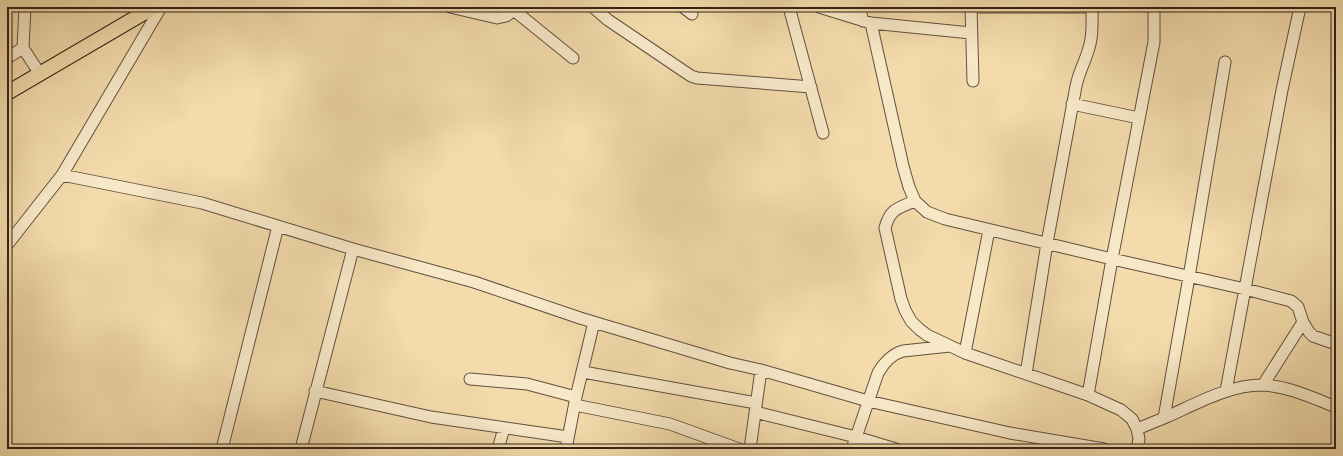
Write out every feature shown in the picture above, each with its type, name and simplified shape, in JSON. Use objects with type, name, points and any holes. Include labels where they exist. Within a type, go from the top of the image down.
[{"type":"main road","points":[[7,93],[40,74],[137,11],[154,7]]},
{"type":"street","points":[[25,7],[23,48],[40,74]]},
{"type":"street","points":[[7,244],[62,175],[161,7]]},
{"type":"street","points":[[450,7],[497,18],[506,16],[512,9],[573,58]]},
{"type":"street","points":[[593,7],[608,20],[691,76],[697,78],[811,87]]},
{"type":"street","points":[[789,7],[824,133]]},
{"type":"street","points":[[819,7],[867,22],[971,33]]},
{"type":"street","points":[[859,7],[867,22],[909,187],[915,201],[927,212],[945,219],[989,230],[1292,301],[1298,307],[1303,322],[1313,336],[1336,344]]},
{"type":"street","points":[[973,81],[971,7],[1092,7],[1092,32],[1090,44],[1078,76],[1072,104],[1046,243],[1026,374]]},
{"type":"street","points":[[1088,395],[1112,259],[1154,42],[1154,7]]},
{"type":"street","points":[[1226,391],[1282,90],[1300,7]]},
{"type":"street","points":[[7,58],[23,48]]},
{"type":"street","points":[[1164,418],[1225,62]]},
{"type":"street","points":[[1072,104],[1139,118]]},
{"type":"street","points":[[62,175],[202,203],[353,249],[474,282],[594,322],[730,363],[761,370],[868,401],[1010,433],[1104,449]]},
{"type":"street","points":[[915,201],[899,207],[888,217],[885,228],[901,299],[911,321],[927,335],[965,353],[1088,395],[1121,410],[1132,419],[1137,429],[1139,439],[1137,449]]},
{"type":"street","points":[[222,449],[278,226]]},
{"type":"street","points":[[965,353],[989,230]]},
{"type":"street","points":[[303,449],[316,391],[353,249]]},
{"type":"street","points":[[566,449],[575,401],[594,322]]},
{"type":"street","points":[[1263,385],[1303,322]]},
{"type":"street","points":[[852,449],[861,442],[868,401],[881,368],[898,352],[951,346]]},
{"type":"street","points":[[750,449],[761,370]]},
{"type":"street","points":[[583,372],[756,408],[861,442],[896,449]]},
{"type":"street","points":[[470,379],[527,384],[575,401],[670,424],[739,449]]},
{"type":"street","points":[[1137,429],[1226,391],[1263,385],[1285,389],[1305,395],[1336,407]]},
{"type":"street","points":[[316,391],[431,417],[568,437]]},
{"type":"street","points":[[498,449],[504,428]]}]
